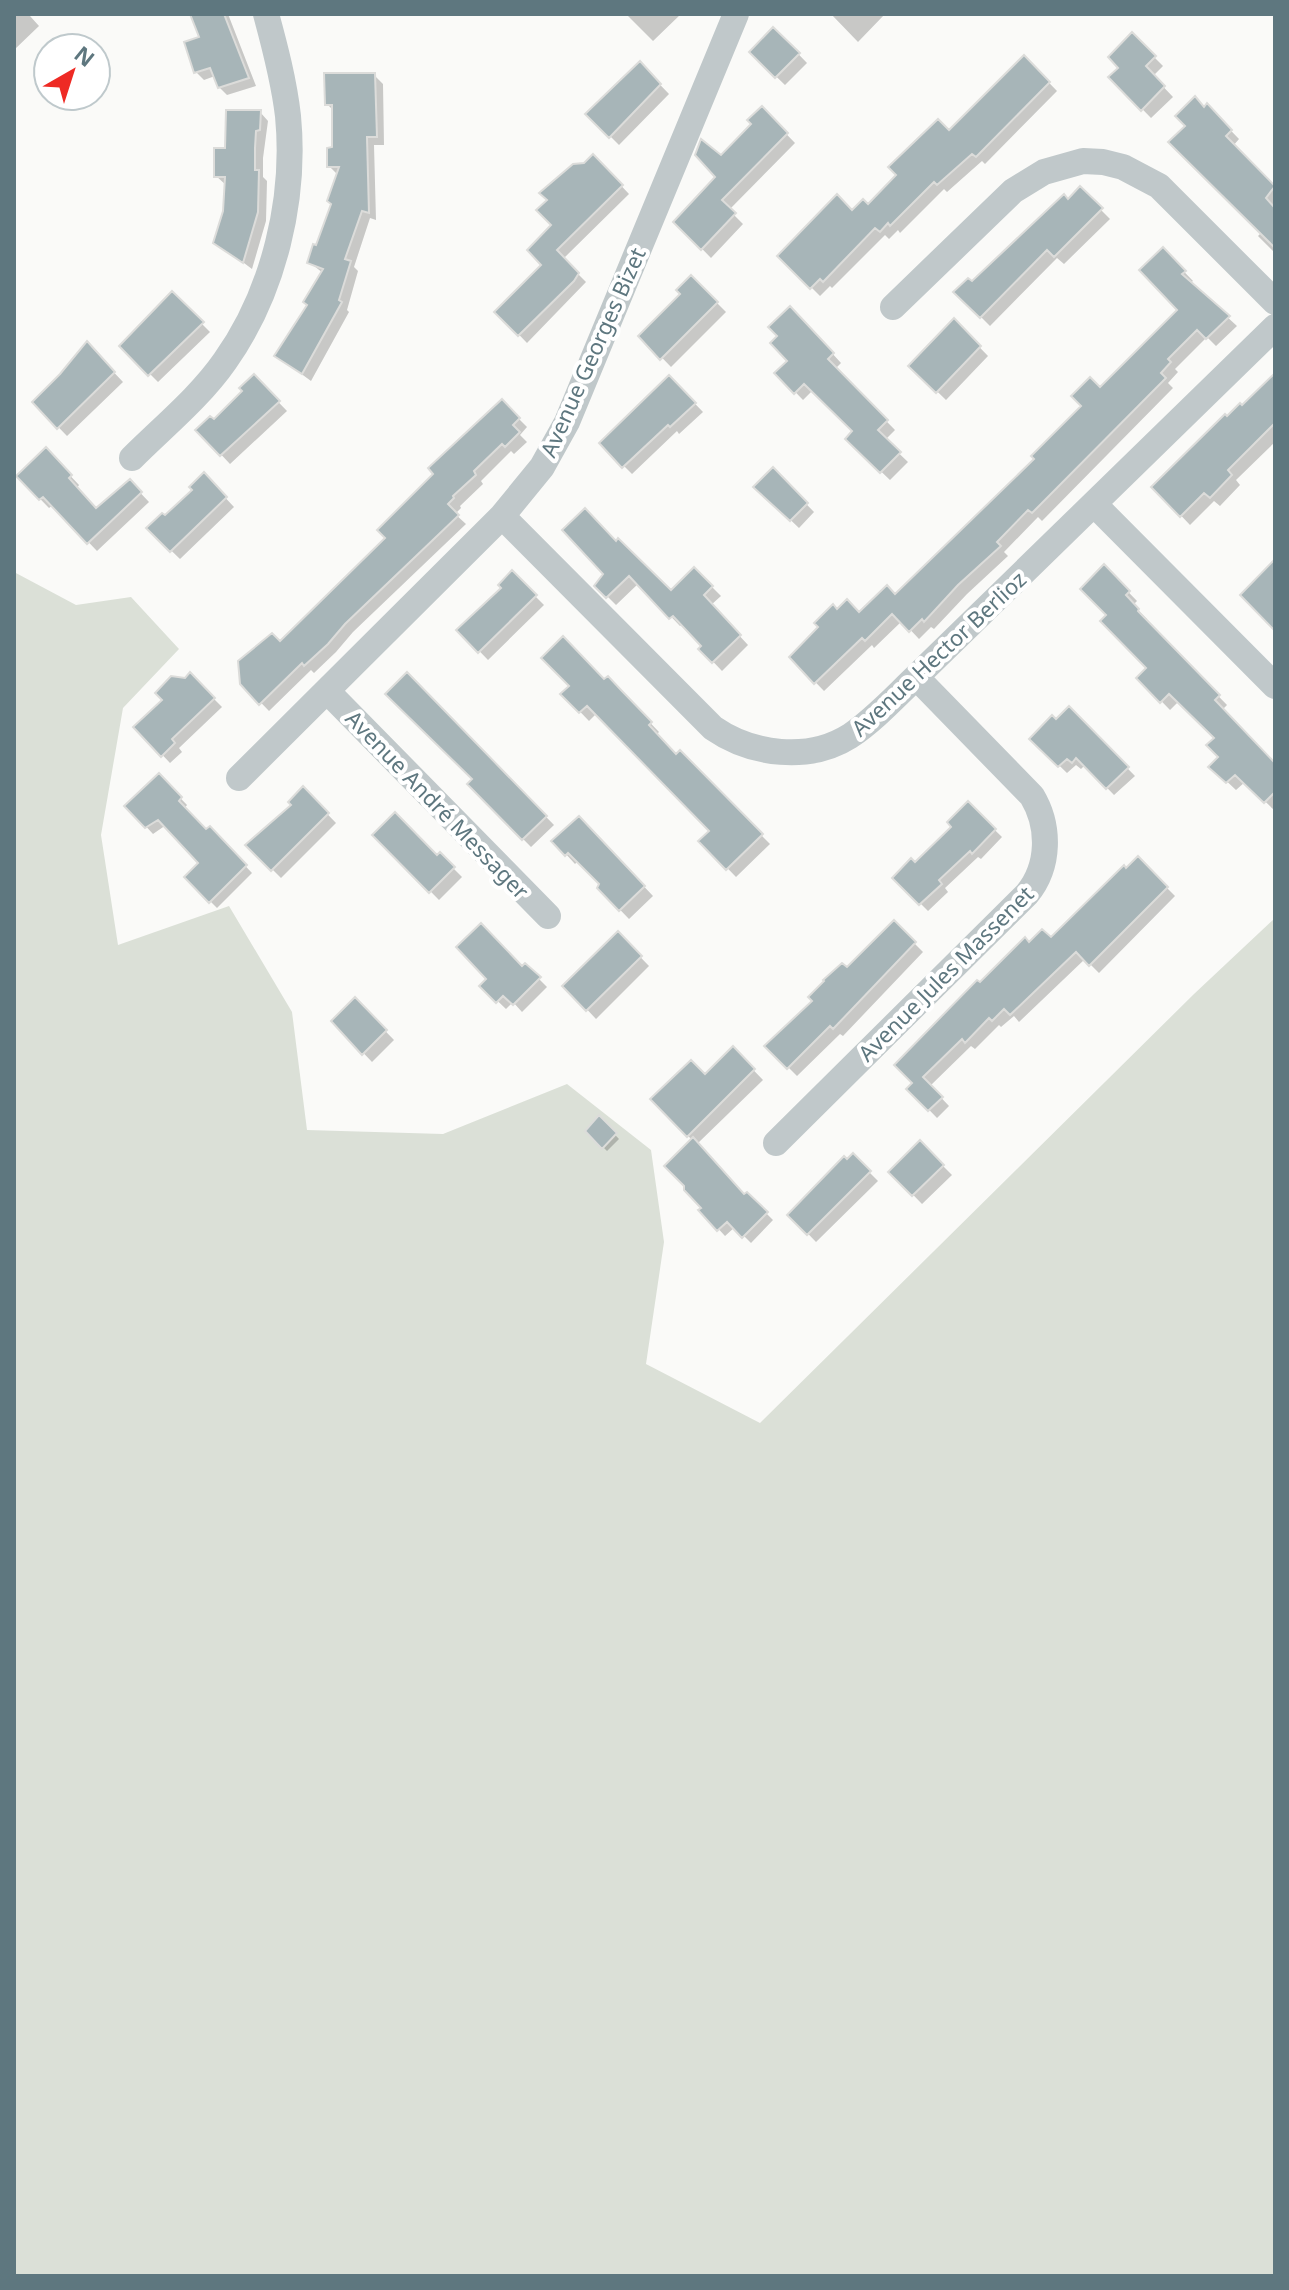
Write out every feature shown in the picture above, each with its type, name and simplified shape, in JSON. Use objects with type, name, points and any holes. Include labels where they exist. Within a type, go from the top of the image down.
[{"type":"street","points":[[132,458],[224,363],[251,318],[274,257],[287,195],[290,142],[283,87],[266,14]]},
{"type":"street","name":"Avenue Georges Bizet","points":[[239,778],[502,516],[542,467],[567,422],[736,14]]},
{"type":"street","points":[[893,307],[1013,191],[1044,172],[1083,161],[1123,167],[1159,186],[1275,302]]},
{"type":"street","name":"Avenue Hector Berlioz","points":[[502,516],[696,714],[722,735],[744,745],[775,752],[821,749],[860,729],[916,677],[1275,327]]},
{"type":"street","points":[[1094,504],[1275,686]]},
{"type":"street","name":"Avenue Jules Massenet","points":[[776,1143],[1027,894],[1042,867],[1044,829],[1032,796],[916,677]]},
{"type":"street","name":"Avenue André Messager","points":[[328,692],[548,916]]},
{"type":"shaded area","points":[[14,572],[76,605],[131,597],[179,649],[123,708],[101,835],[118,945],[229,906],[292,1012],[307,1130],[443,1134],[567,1084],[651,1150],[664,1242],[646,1364],[760,1423],[1194,994],[1275,918],[1275,2276],[14,2276]]},
{"type":"building","points":[[190,14],[224,14],[249,78],[218,88],[210,68],[194,73],[184,42],[199,37]]},
{"type":"building","points":[[773,27],[800,53],[775,78],[749,52]]},
{"type":"building","points":[[1132,32],[1156,56],[1146,66],[1165,86],[1141,111],[1108,77],[1118,68],[1108,57]]},
{"type":"building","points":[[1024,55],[1050,82],[976,157],[972,154],[937,185],[934,182],[890,226],[888,223],[880,232],[875,228],[823,282],[820,279],[810,289],[777,256],[837,194],[852,210],[863,199],[868,204],[896,175],[888,167],[938,119],[949,130]]},
{"type":"building","points":[[640,61],[661,84],[609,138],[585,114]]},
{"type":"building","points":[[324,73],[375,73],[377,137],[367,137],[369,213],[362,211],[345,259],[351,261],[339,300],[342,302],[302,374],[274,356],[307,305],[303,302],[323,269],[307,263],[331,204],[327,201],[339,167],[327,167],[327,148],[332,147],[332,105],[325,105]]},
{"type":"building","points":[[1195,96],[1204,107],[1207,103],[1232,130],[1226,136],[1275,186],[1266,198],[1275,208],[1275,248],[1168,142],[1185,126],[1175,116]]},
{"type":"building","points":[[762,106],[788,133],[722,200],[736,213],[701,250],[673,222],[715,177],[695,155],[701,139],[721,155],[751,124],[747,120]]},
{"type":"building","points":[[226,110],[261,110],[255,148],[255,170],[259,170],[258,212],[243,263],[213,243],[223,211],[225,177],[214,177],[214,148],[225,148]]},
{"type":"building","points":[[593,154],[623,185],[557,250],[579,273],[518,336],[494,312],[541,265],[527,250],[551,225],[536,210],[547,200],[539,193],[573,164],[584,163]]},
{"type":"building","points":[[1080,186],[1103,208],[1054,257],[1047,250],[980,318],[953,292],[968,278],[972,281],[1064,194],[1068,199]]},
{"type":"building","points":[[1163,247],[1186,271],[1182,274],[1230,316],[1206,339],[1197,330],[1168,359],[1171,362],[1161,373],[1166,378],[1032,513],[1028,510],[997,542],[1001,546],[958,585],[924,622],[922,619],[909,632],[892,614],[814,684],[789,657],[818,627],[814,623],[833,604],[837,609],[847,599],[859,612],[887,585],[895,594],[1034,459],[1031,456],[1081,406],[1071,396],[1090,377],[1100,387],[1177,310],[1139,270]]},
{"type":"building","points":[[691,275],[718,302],[660,360],[638,336],[680,294],[676,290]]},
{"type":"building","points":[[172,291],[204,322],[148,376],[119,346]]},
{"type":"building","points":[[790,306],[834,353],[828,359],[888,420],[878,430],[901,452],[880,473],[845,439],[852,431],[804,384],[794,394],[774,373],[787,361],[770,343],[777,336],[768,327]]},
{"type":"building","points":[[954,318],[981,346],[936,393],[908,366]]},
{"type":"building","points":[[87,341],[115,372],[57,429],[32,402]]},
{"type":"building","points":[[1275,373],[1275,423],[1228,470],[1232,475],[1210,498],[1204,493],[1180,517],[1151,487],[1225,414],[1227,416],[1240,403],[1242,405]]},
{"type":"building","points":[[254,374],[280,401],[220,456],[195,430],[210,416],[214,419]]},
{"type":"building","points":[[669,375],[696,403],[622,468],[599,443]]},
{"type":"building","points":[[502,399],[520,418],[513,425],[520,432],[505,447],[502,444],[453,496],[448,504],[459,515],[328,644],[304,666],[302,663],[259,705],[240,684],[238,661],[272,633],[280,641],[385,538],[377,530],[433,474],[428,468]]},
{"type":"building","points":[[46,447],[96,508],[130,479],[142,492],[87,544],[43,497],[39,500],[16,476]]},
{"type":"building","points":[[773,467],[808,503],[790,521],[753,487]]},
{"type":"building","points":[[204,472],[227,497],[170,552],[146,528],[192,490],[189,487]]},
{"type":"building","points":[[585,508],[616,541],[618,538],[671,590],[694,567],[713,586],[704,595],[741,635],[712,663],[673,616],[669,619],[629,576],[606,598],[594,586],[603,574],[562,530]]},
{"type":"building","points":[[1275,559],[1275,631],[1240,595]]},
{"type":"building","points":[[1104,564],[1130,591],[1126,595],[1138,611],[1220,695],[1215,700],[1275,763],[1275,792],[1264,803],[1235,775],[1226,783],[1208,767],[1218,757],[1206,745],[1214,738],[1169,694],[1160,703],[1136,678],[1146,668],[1100,621],[1106,615],[1080,589]]},
{"type":"building","points":[[512,570],[537,595],[478,653],[456,630],[501,588],[498,585]]},
{"type":"building","points":[[563,636],[604,679],[608,676],[652,722],[649,725],[676,754],[680,750],[763,834],[726,870],[698,841],[709,831],[587,706],[579,713],[560,694],[569,686],[541,658]]},
{"type":"building","points":[[190,672],[215,698],[172,739],[175,743],[161,757],[133,727],[162,700],[155,693],[171,676],[185,678]]},
{"type":"building","points":[[407,672],[547,816],[522,840],[467,784],[472,779],[385,694]]},
{"type":"building","points":[[1069,706],[1129,767],[1106,789],[1076,758],[1072,763],[1067,759],[1058,767],[1029,739],[1052,715],[1056,719]]},
{"type":"building","points":[[159,773],[182,797],[179,801],[206,829],[210,826],[247,865],[209,903],[184,877],[198,863],[158,820],[145,828],[124,806]]},
{"type":"building","points":[[303,786],[329,813],[271,871],[245,845],[291,805],[288,802]]},
{"type":"building","points":[[968,801],[996,829],[972,854],[970,851],[939,880],[942,884],[919,905],[892,878],[911,858],[915,862],[951,827],[947,822]]},
{"type":"building","points":[[395,812],[437,855],[440,852],[455,867],[429,893],[372,835]]},
{"type":"building","points":[[579,816],[645,886],[619,911],[597,888],[599,884],[568,853],[565,856],[551,841]]},
{"type":"building","points":[[1138,856],[1168,887],[1089,966],[1076,952],[1010,1015],[1004,1009],[992,1021],[989,1018],[965,1043],[962,1039],[923,1077],[943,1097],[928,1111],[906,1089],[912,1083],[894,1065],[977,980],[980,982],[1025,937],[1029,942],[1042,929],[1051,937],[1124,865],[1126,868]]},
{"type":"building","points":[[894,920],[916,942],[833,1029],[830,1026],[787,1069],[764,1046],[812,1001],[808,997],[823,980],[842,963],[847,967]]},
{"type":"building","points":[[481,923],[522,966],[525,963],[541,977],[513,1005],[503,996],[496,1003],[479,986],[486,979],[456,947]]},
{"type":"building","points":[[618,931],[642,956],[586,1011],[562,986]]},
{"type":"building","points":[[355,997],[387,1030],[362,1055],[331,1021]]},
{"type":"building","points":[[733,1046],[755,1069],[687,1137],[650,1099],[691,1060],[705,1074]]},
{"type":"building","points":[[599,1115],[617,1133],[602,1149],[585,1131]]},
{"type":"building","points":[[693,1137],[744,1194],[747,1192],[768,1212],[742,1238],[727,1222],[717,1231],[698,1210],[701,1208],[684,1190],[684,1186],[664,1166]]},
{"type":"building","points":[[920,1140],[944,1165],[912,1196],[888,1172]]},
{"type":"building","points":[[853,1153],[871,1171],[807,1235],[787,1215],[844,1156],[847,1159]]}]
